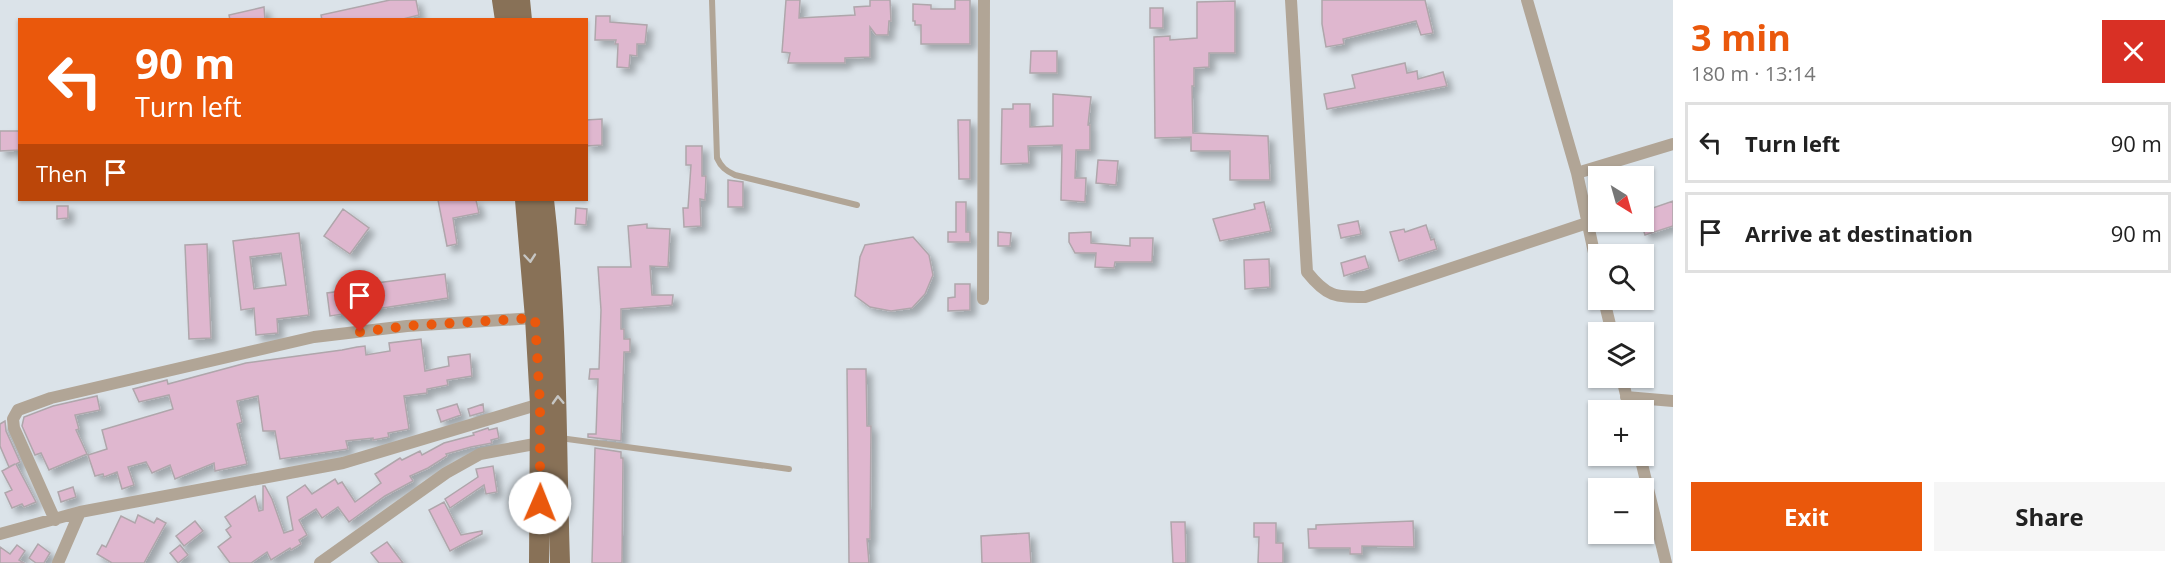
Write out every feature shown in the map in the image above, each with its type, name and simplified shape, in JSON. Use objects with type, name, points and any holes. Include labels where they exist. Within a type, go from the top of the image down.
[{"type":"main road","points":[[502,0],[505,18]]},
{"type":"main road","points":[[520,0],[522,18]]},
{"type":"main road","points":[[525,201],[540,404],[549,440],[560,563]]},
{"type":"main road","points":[[539,563],[549,440],[553,310],[544,201]]},
{"type":"street","points":[[982,300],[984,0]]},
{"type":"street","points":[[1291,0],[1307,272],[1320,289],[1340,297],[1365,297],[1587,223]]},
{"type":"street","points":[[1527,0],[1577,173],[1592,244]]},
{"type":"street","points":[[1577,173],[1673,144]]},
{"type":"street","points":[[55,520],[14,428],[13,419],[18,410],[51,398],[314,337],[407,326],[535,318]]},
{"type":"street","points":[[1624,388],[1627,400]]},
{"type":"street","points":[[1626,397],[1673,401]]},
{"type":"street","points":[[0,534],[80,512],[343,463],[540,404]]},
{"type":"street","points":[[320,563],[446,473],[480,454],[549,440]]},
{"type":"street","points":[[1642,466],[1666,563]]},
{"type":"street","points":[[58,563],[80,512]]},
{"type":"lane","points":[[712,0],[719,164],[726,171],[735,175],[857,205]]},
{"type":"lane","points":[[549,440],[789,469]]},
{"type":"building","points":[[390,0],[416,0],[419,15],[407,18],[322,18],[321,15]]},
{"type":"building","points":[[786,0],[800,0],[799,18],[855,15],[854,7],[870,6],[870,0],[890,0],[891,21],[889,21],[888,35],[876,35],[870,27],[870,57],[845,58],[845,63],[788,63],[790,53],[782,52]]},
{"type":"building","points":[[955,0],[970,0],[970,44],[921,44],[921,25],[915,25],[913,21],[913,4],[931,5],[931,9],[955,9]]},
{"type":"building","points":[[1322,0],[1425,0],[1433,33],[1421,35],[1416,21],[1343,39],[1344,44],[1326,47],[1322,24]]},
{"type":"building","points":[[1235,1],[1235,53],[1209,53],[1209,67],[1194,68],[1193,133],[1268,136],[1270,180],[1230,180],[1230,151],[1191,151],[1191,137],[1155,138],[1154,37],[1170,36],[1170,40],[1197,38],[1197,2]]},
{"type":"building","points":[[264,7],[265,18],[230,18],[229,15]]},
{"type":"building","points":[[1150,8],[1163,8],[1163,28],[1150,28]]},
{"type":"building","points":[[596,16],[610,16],[610,22],[647,25],[645,44],[637,44],[637,56],[630,55],[629,68],[617,67],[618,44],[615,44],[616,40],[595,40]]},
{"type":"building","points":[[1031,51],[1057,51],[1057,73],[1030,73]]},
{"type":"building","points":[[1405,63],[1407,73],[1417,71],[1418,79],[1443,72],[1447,86],[1327,109],[1324,94],[1355,88],[1352,75]]},
{"type":"building","points":[[1053,94],[1091,97],[1088,125],[1090,125],[1090,150],[1076,150],[1075,178],[1086,178],[1085,202],[1061,200],[1062,145],[1028,146],[1029,163],[1001,164],[1002,109],[1013,109],[1013,104],[1030,104],[1030,127],[1053,126]]},
{"type":"building","points":[[602,119],[602,145],[588,146],[588,120]]},
{"type":"building","points":[[958,120],[970,120],[970,179],[959,179]]},
{"type":"building","points":[[0,131],[18,131],[18,150],[0,151]]},
{"type":"building","points":[[686,146],[702,146],[702,176],[706,176],[705,200],[700,199],[701,226],[684,227],[683,208],[688,208],[691,165],[686,165]]},
{"type":"building","points":[[1098,160],[1118,161],[1116,185],[1096,183]]},
{"type":"building","points":[[728,180],[743,182],[743,207],[728,207]]},
{"type":"building","points":[[438,201],[476,201],[479,213],[453,218],[457,244],[447,246]]},
{"type":"building","points":[[1673,201],[1673,226],[1645,235],[1644,232],[1654,232],[1654,208]]},
{"type":"building","points":[[956,202],[966,202],[966,232],[970,232],[970,242],[948,242],[948,232],[956,232]]},
{"type":"building","points":[[1264,202],[1271,231],[1220,241],[1213,219],[1255,209],[1254,204]]},
{"type":"building","points":[[57,206],[68,206],[68,218],[57,219]]},
{"type":"building","points":[[576,208],[587,209],[586,225],[575,224]]},
{"type":"building","points":[[343,209],[369,228],[350,254],[324,236]]},
{"type":"building","points":[[1358,221],[1361,234],[1341,238],[1338,225]]},
{"type":"building","points":[[647,224],[647,228],[670,229],[668,267],[650,266],[652,295],[673,295],[672,305],[621,309],[621,329],[624,329],[624,339],[630,339],[630,352],[624,352],[621,441],[588,437],[588,434],[596,434],[598,379],[589,379],[590,369],[599,369],[601,310],[598,267],[631,267],[628,226]]},
{"type":"building","points":[[1426,225],[1437,249],[1399,261],[1390,232],[1404,229],[1405,232]]},
{"type":"building","points":[[998,232],[1011,233],[1010,246],[998,246]]},
{"type":"building","points":[[1091,232],[1091,243],[1130,246],[1130,238],[1153,238],[1152,262],[1115,262],[1114,268],[1095,267],[1096,253],[1075,253],[1069,242],[1069,233]]},
{"type":"building","points":[[299,233],[309,315],[277,319],[278,333],[256,335],[254,308],[241,310],[233,241]],"holes":[[[281,253],[286,285],[254,289],[250,257]]]},
{"type":"building","points":[[913,237],[929,255],[933,275],[925,294],[912,308],[891,311],[870,307],[855,296],[860,257],[865,245]]},
{"type":"building","points":[[207,244],[211,338],[189,339],[185,245]]},
{"type":"building","points":[[1365,256],[1369,268],[1344,276],[1341,263]]},
{"type":"building","points":[[1269,259],[1270,287],[1245,289],[1244,260]]},
{"type":"building","points":[[445,274],[448,298],[330,316],[327,293],[356,289],[356,286]]},
{"type":"building","points":[[955,284],[970,284],[970,310],[948,311],[948,298],[955,297]]},
{"type":"building","points":[[421,339],[425,371],[449,366],[448,357],[470,354],[472,376],[447,380],[448,385],[427,389],[427,393],[404,396],[409,429],[388,433],[389,437],[346,441],[348,449],[280,459],[275,431],[263,431],[258,396],[237,401],[242,422],[237,424],[247,464],[215,471],[214,463],[175,479],[170,465],[152,473],[146,462],[128,467],[134,485],[122,489],[117,472],[104,477],[103,474],[95,476],[88,455],[107,449],[102,430],[173,409],[169,395],[139,402],[133,389],[167,380],[168,384],[246,363],[365,346],[366,355],[390,351],[389,343]]},
{"type":"building","points":[[847,369],[866,369],[867,426],[871,426],[870,539],[867,539],[869,563],[849,563]]},
{"type":"building","points":[[97,396],[100,410],[75,415],[79,429],[76,430],[87,454],[49,470],[41,453],[35,455],[22,426],[24,417],[53,406]]},
{"type":"building","points":[[457,404],[461,415],[441,422],[437,410]]},
{"type":"building","points":[[483,404],[484,412],[470,416],[468,409]]},
{"type":"building","points":[[5,421],[6,431],[20,462],[16,464],[36,502],[24,507],[22,504],[12,508],[5,493],[12,490],[2,471],[15,464],[9,467],[0,446],[0,424]]},
{"type":"building","points":[[488,428],[489,430],[497,428],[499,438],[491,440],[492,443],[446,454],[447,456],[428,468],[410,476],[413,481],[385,496],[349,522],[338,507],[322,518],[316,509],[299,520],[307,535],[299,540],[301,544],[271,560],[267,552],[251,563],[230,563],[218,547],[231,537],[226,530],[231,526],[225,517],[255,496],[259,511],[263,510],[263,486],[272,499],[284,533],[293,530],[287,497],[305,485],[312,494],[335,479],[338,484],[342,482],[355,502],[381,483],[375,474],[400,458],[402,460],[420,451],[422,455],[444,443],[474,435],[473,433]]},
{"type":"building","points":[[595,448],[621,452],[621,458],[623,458],[622,563],[592,563]]},
{"type":"building","points":[[493,466],[497,492],[486,494],[484,485],[450,508],[445,499],[478,477],[476,469]]},
{"type":"building","points":[[73,487],[76,497],[61,502],[58,492]]},
{"type":"building","points":[[444,502],[461,535],[482,531],[482,534],[450,551],[429,510]]},
{"type":"building","points":[[138,515],[154,523],[157,518],[166,523],[144,563],[112,563],[97,554],[102,545],[106,547],[121,516],[135,523]]},
{"type":"building","points":[[195,521],[203,531],[184,546],[176,536]]},
{"type":"building","points":[[1413,521],[1414,547],[1362,546],[1362,554],[1350,554],[1350,548],[1309,548],[1308,529],[1316,529],[1316,525]]},
{"type":"building","points":[[1171,522],[1185,522],[1186,563],[1173,563]]},
{"type":"building","points":[[1254,523],[1276,523],[1276,543],[1283,543],[1283,563],[1258,563],[1259,537],[1254,537]]},
{"type":"building","points":[[1029,533],[1031,563],[982,563],[981,536]]},
{"type":"building","points":[[387,542],[403,563],[379,563],[371,553]]},
{"type":"building","points":[[38,544],[50,553],[44,563],[36,563],[29,558]]},
{"type":"building","points":[[17,545],[25,551],[19,560],[24,563],[0,563],[0,547],[10,554]]},
{"type":"building","points":[[180,545],[188,555],[178,563],[170,553]]},
{"type":"route","points":[[360,332],[407,326],[535,318],[540,404],[540,503]]}]
